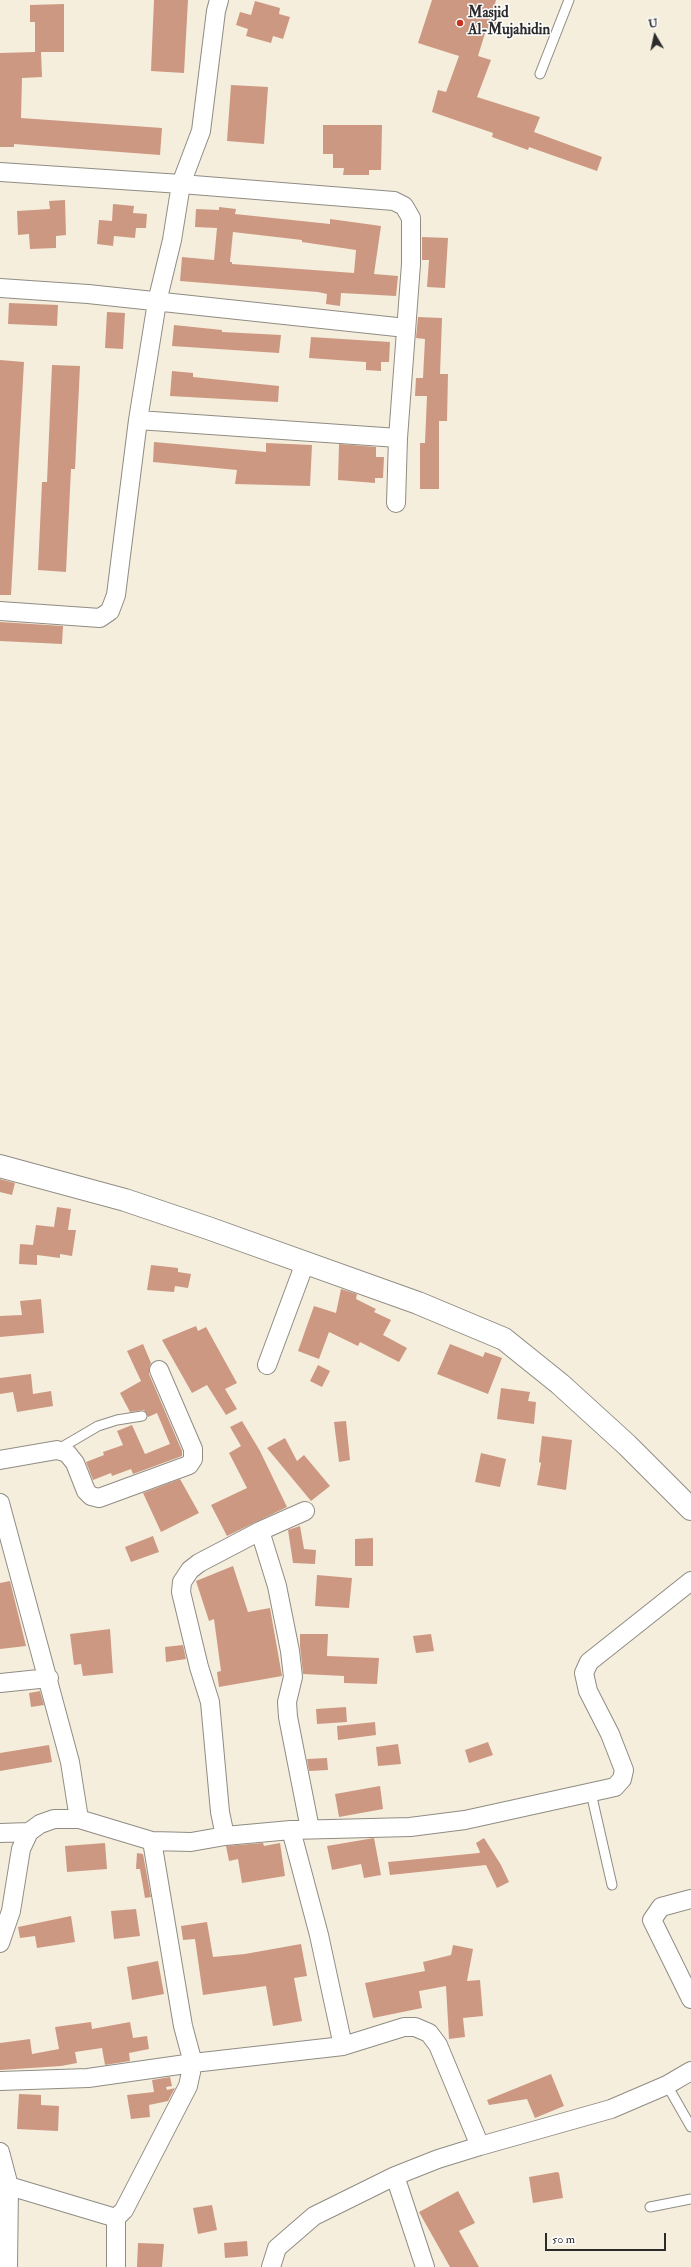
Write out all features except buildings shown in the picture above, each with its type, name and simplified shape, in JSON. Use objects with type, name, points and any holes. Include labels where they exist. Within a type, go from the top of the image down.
[{"type":"street","points":[[0,611],[100,618],[110,611],[116,595],[138,420],[157,302],[172,240],[181,184],[201,131],[216,11],[219,0]]},
{"type":"street","points":[[0,172],[394,200],[404,206],[411,218],[412,232],[398,438],[396,503]]},
{"type":"street","points":[[0,288],[88,294],[406,328]]},
{"type":"street","points":[[138,420],[398,438]]},
{"type":"street","points":[[0,1166],[125,1200],[418,1302],[504,1339],[560,1384],[627,1445],[691,1509]]},
{"type":"street","points":[[267,1365],[305,1263]]},
{"type":"street","points":[[0,1460],[57,1450],[67,1452],[75,1463],[86,1491],[91,1496],[99,1498],[189,1465],[193,1459],[193,1449],[159,1370]]},
{"type":"street","points":[[0,1503],[49,1678],[70,1762],[79,1819]]},
{"type":"street","points":[[225,1836],[220,1812],[210,1702],[199,1667],[181,1592],[182,1582],[190,1570],[199,1563],[260,1531],[305,1511]]},
{"type":"street","points":[[260,1531],[277,1586],[290,1651],[293,1677],[287,1702],[288,1717],[310,1829]]},
{"type":"street","points":[[0,1943],[11,1911],[21,1849],[29,1832],[40,1824],[54,1819],[79,1819],[152,1841],[190,1842],[225,1836],[291,1830],[410,1827],[466,1820],[615,1788],[622,1779],[624,1770],[610,1734],[584,1682],[584,1673],[589,1662],[691,1581]]},
{"type":"street","points":[[0,1683],[49,1678]]},
{"type":"street","points":[[291,1830],[319,1935],[343,2046]]},
{"type":"street","points":[[0,1833],[29,1832]]},
{"type":"street","points":[[116,2267],[116,2218],[124,2210],[188,2086],[193,2063],[183,2026],[152,1841]]},
{"type":"street","points":[[691,1899],[662,1907],[652,1920],[691,1999]]},
{"type":"street","points":[[0,2081],[88,2078],[193,2063],[343,2046],[404,2027],[415,2027],[428,2033],[438,2045],[480,2146]]},
{"type":"street","points":[[272,2267],[277,2248],[314,2216],[395,2176],[438,2159],[480,2146],[612,2109],[667,2085],[691,2071]]},
{"type":"street","points":[[0,2152],[9,2186],[8,2267]]},
{"type":"street","points":[[395,2176],[426,2267]]},
{"type":"street","points":[[9,2186],[116,2218]]},
{"type":"lane","points":[[540,74],[569,0]]},
{"type":"lane","points":[[57,1450],[98,1426],[117,1420],[142,1416]]},
{"type":"lane","points":[[591,1793],[612,1885]]},
{"type":"lane","points":[[667,2085],[691,2127]]},
{"type":"lane","points":[[650,2207],[691,2199]]},
{"type":"place","name":"Masjid Al-Mujahidin","points":[[460,23]]}]
